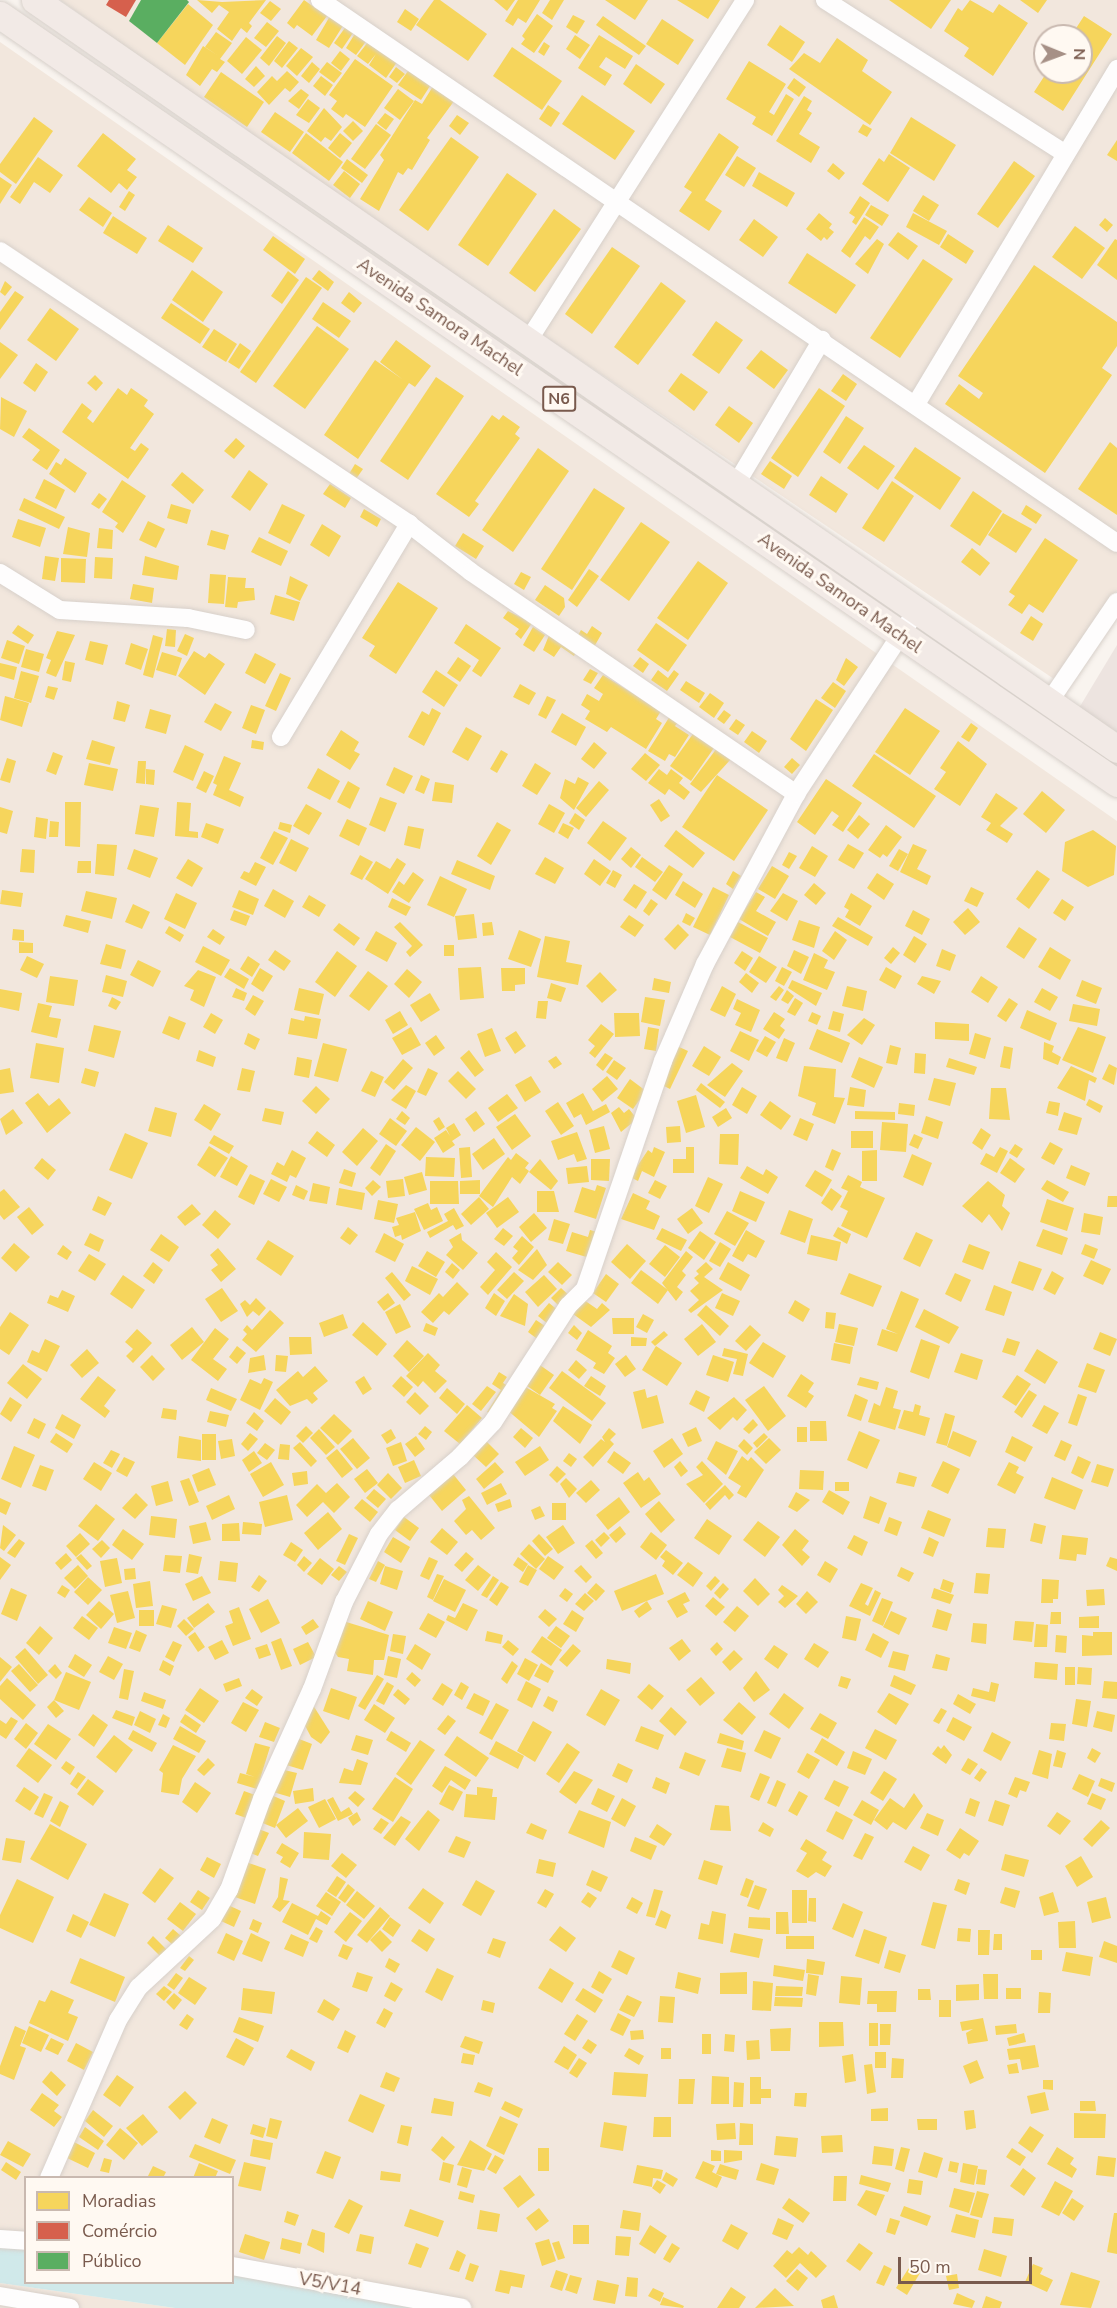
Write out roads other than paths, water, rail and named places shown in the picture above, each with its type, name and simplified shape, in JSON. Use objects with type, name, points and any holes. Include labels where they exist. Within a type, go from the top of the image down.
[{"type":"highway","name":"Avenida Samora Machel","points":[[35,0],[1117,749]]},
{"type":"highway","name":"Avenida Samora Machel","points":[[0,15],[1117,783]]},
{"type":"street","points":[[320,0],[617,200],[1117,543]]},
{"type":"street","points":[[528,341],[745,0]]},
{"type":"street","points":[[825,0],[1064,153]]},
{"type":"street","points":[[916,404],[1064,153],[1117,69]]},
{"type":"street","points":[[0,251],[409,524],[471,572],[796,794]]},
{"type":"street","points":[[735,484],[822,340]]},
{"type":"street","points":[[281,737],[409,524]]},
{"type":"street","points":[[0,573],[60,610],[188,618],[246,630]]},
{"type":"street","points":[[1049,702],[1117,602]]},
{"type":"street","points":[[50,2176],[124,2011],[139,1987],[212,1920],[229,1890],[262,1799],[296,1730],[345,1602],[379,1534],[398,1510],[460,1457],[493,1422],[568,1306],[585,1289],[679,1018],[748,878],[796,794],[916,610]]},
{"type":"street","name":"V5/V14","points":[[234,2266],[462,2308]]},
{"type":"street","points":[[0,2296],[70,2308]]},
{"type":"water","points":[[0,2246],[24,2249],[24,2284],[234,2284],[234,2275],[427,2308],[175,2308],[0,2283]]}]
